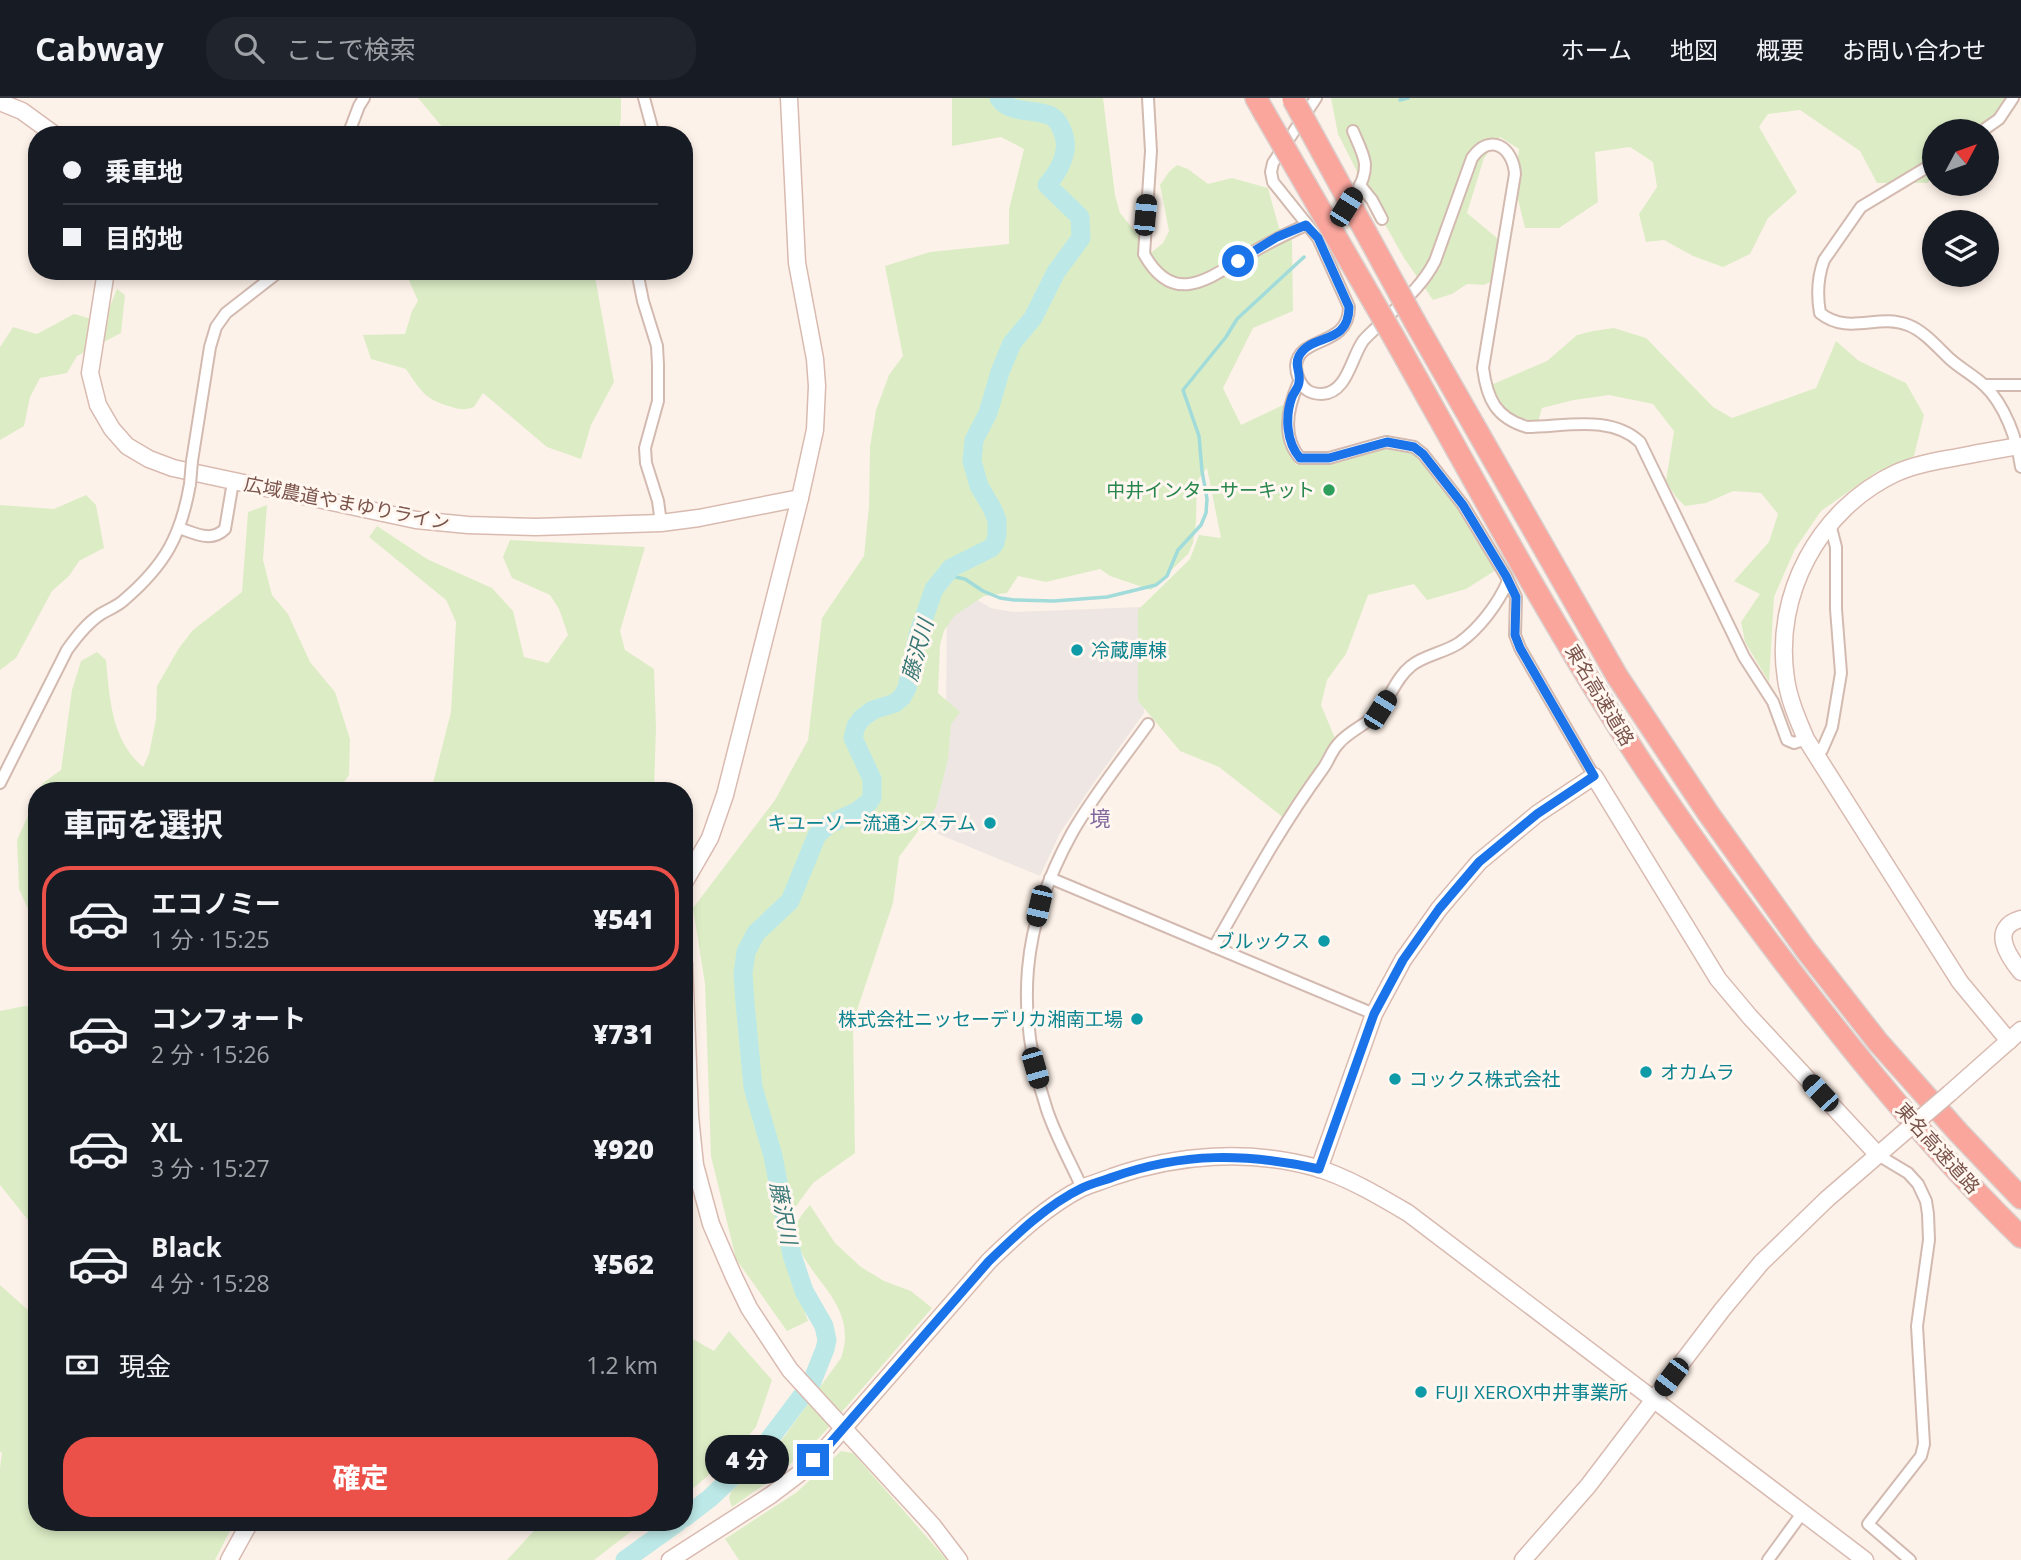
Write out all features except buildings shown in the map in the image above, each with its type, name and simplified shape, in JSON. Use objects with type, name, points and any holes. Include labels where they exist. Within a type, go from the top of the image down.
[{"type":"highway","name":"東名高速道路","points":[[1292,99],[1415,322],[1618,676],[1708,813],[1806,950],[1878,1042],[2021,1198]]},
{"type":"highway","name":"東名高速道路","points":[[1261,106],[1550,614],[1638,757],[1724,883],[1818,1007],[1903,1110],[2021,1237]]},
{"type":"street","points":[[351,126],[363,98]]},
{"type":"street","points":[[644,98],[652,126]]},
{"type":"street","points":[[693,867],[710,838],[725,795],[815,430],[815,359],[797,263],[789,98]]},
{"type":"street","points":[[1148,98],[1151,151],[1144,254],[1160,276],[1184,285],[1199,284],[1277,237],[1306,225]]},
{"type":"street","points":[[1315,98],[1273,163],[1271,172],[1273,181],[1318,238],[1349,307],[1349,317],[1341,331],[1304,350],[1299,356],[1296,367],[1299,382],[1307,391],[1327,394],[1345,379],[1363,341],[1427,277],[1472,158],[1485,145],[1494,144],[1503,148],[1510,154],[1515,174],[1483,368],[1491,400],[1505,417],[1515,423],[1527,426],[1612,425],[1632,434],[1640,442],[1744,657],[1773,702],[1785,736],[1791,742],[1806,740]]},
{"type":"street","points":[[1998,119],[2013,98]]},
{"type":"street","points":[[0,102],[22,111],[43,126]]},
{"type":"street","points":[[1318,238],[1346,207],[1360,185],[1365,163],[1353,131]]},
{"type":"street","points":[[1922,170],[1861,207],[1824,260],[1818,302],[1820,313],[1830,321],[1841,324],[1890,322],[1907,324],[1920,332],[1984,385],[1998,402],[2019,446],[2021,467]]},
{"type":"street","points":[[1360,185],[1382,219]]},
{"type":"street","name":"広域農道やまゆりライン","points":[[105,280],[90,373],[98,405],[112,429],[127,446],[149,459],[173,468],[416,520],[455,524],[536,527],[661,523],[800,498]]},
{"type":"street","points":[[0,783],[67,650],[81,631],[99,615],[122,602],[158,567],[179,528],[186,510],[210,347],[216,327],[226,313],[268,280]]},
{"type":"street","points":[[639,280],[657,345],[658,401],[645,448],[646,463],[661,523]]},
{"type":"street","points":[[1299,382],[1289,409],[1288,431],[1291,448],[1300,458],[1329,458],[1387,442],[1414,447],[1423,454],[1463,505],[1516,597],[1515,635],[1520,648],[1594,776],[1718,979],[1878,1155],[1908,1173],[1918,1184],[1926,1201],[1929,1240],[1917,1326],[1924,1444],[1921,1456],[1868,1524],[1910,1560]]},
{"type":"street","points":[[1984,385],[2021,385]]},
{"type":"street","points":[[1523,1560],[1588,1486],[1761,1263],[1796,1226],[2015,1035],[1960,982],[1806,740],[1786,681],[1784,639],[1790,598],[1813,546],[1838,514],[1861,494],[1896,474],[1921,464],[2019,446]]},
{"type":"street","points":[[179,528],[204,537],[212,538],[220,534],[225,529],[233,482]]},
{"type":"street","points":[[1815,754],[1822,750],[1832,727],[1841,673],[1836,609],[1836,547],[1830,524]]},
{"type":"street","points":[[1214,947],[1297,805],[1327,764],[1332,750],[1380,710],[1402,675],[1412,665],[1458,643],[1474,629],[1500,599],[1508,581]]},
{"type":"street","points":[[1082,1188],[1048,1113],[1035,1068],[1026,1004],[1029,948],[1039,906],[1073,832],[1148,724]]},
{"type":"street","points":[[1319,1169],[1374,1014],[1403,960],[1439,909],[1479,862],[1537,814],[1594,776]]},
{"type":"street","points":[[1050,878],[1374,1014]]},
{"type":"street","points":[[2021,919],[2007,927],[2003,937],[2007,956],[2021,972]]},
{"type":"street","points":[[693,1145],[695,1165],[711,1224],[750,1308],[790,1370],[933,1526],[959,1560]]},
{"type":"street","points":[[670,1560],[800,1474],[827,1447],[837,1422],[989,1261],[1017,1233],[1048,1209],[1082,1188],[1127,1172],[1165,1161],[1211,1157],[1285,1161],[1319,1169],[1368,1189],[1408,1213],[1865,1560]]},
{"type":"street","points":[[1768,1560],[1803,1512]]},
{"type":"street","points":[[229,1560],[245,1531]]},
{"type":"shaded area","points":[[972,597],[991,608],[1013,612],[1142,607],[1144,713],[1060,833],[1040,876],[907,821],[946,715],[947,612]]},
{"type":"green space","points":[[418,98],[621,98],[620,126],[441,126]]},
{"type":"green space","points":[[952,98],[1103,98],[1115,195],[1120,213],[1152,252],[1163,243],[1169,231],[1160,185],[1177,165],[1188,169],[1208,184],[1232,178],[1268,188],[1279,228],[1292,237],[1293,311],[1253,328],[1223,388],[1241,425],[1287,403],[1287,444],[1296,465],[1301,462],[1321,463],[1353,458],[1387,447],[1415,453],[1458,505],[1472,527],[1469,529],[1496,570],[1466,589],[1427,600],[1414,584],[1368,595],[1346,654],[1327,680],[1321,705],[1337,743],[1284,818],[1219,767],[1180,751],[1138,701],[1138,610],[1190,559],[1199,535],[1221,538],[1207,468],[1197,481],[1196,522],[1193,543],[1188,554],[1151,590],[1110,576],[1100,569],[1046,582],[1018,576],[1007,593],[984,596],[954,616],[944,631],[940,645],[938,693],[960,712],[951,724],[948,759],[936,807],[899,857],[893,903],[853,1022],[855,1153],[813,1183],[777,1232],[808,1321],[787,1331],[736,1259],[711,1156],[705,984],[693,908],[775,800],[808,740],[822,618],[864,556],[869,506],[870,447],[876,410],[889,375],[903,356],[885,266],[930,252],[1009,244],[1009,209],[1024,149],[1001,137],[952,146]]},
{"type":"green space","points":[[1331,98],[2008,98],[2011,112],[1999,122],[1999,119],[1922,119],[1922,183],[1877,183],[1860,151],[1800,110],[1768,114],[1759,127],[1797,192],[1768,218],[1750,254],[1723,267],[1693,256],[1664,240],[1646,242],[1639,214],[1657,187],[1653,162],[1630,147],[1595,152],[1598,202],[1559,228],[1525,228],[1514,183],[1519,149],[1500,137],[1484,158],[1467,213],[1497,238],[1501,257],[1497,279],[1484,285],[1467,284],[1452,294],[1433,300],[1404,258],[1338,134]]},
{"type":"green space","points":[[409,280],[596,280],[614,382],[591,425],[581,459],[547,447],[483,393],[471,408],[461,409],[443,404],[424,394],[406,369],[371,359],[363,335],[405,334],[418,301]]},
{"type":"green space","points":[[117,289],[125,295],[121,333],[77,356],[67,373],[40,378],[30,397],[24,426],[0,440],[0,347],[13,327],[37,334],[74,314],[88,318],[106,316]]},
{"type":"green space","points":[[1614,328],[1646,338],[1713,407],[1732,418],[1816,388],[1836,341],[1859,361],[1906,383],[1924,415],[1914,456],[1895,467],[1878,471],[1821,511],[1795,549],[1774,597],[1769,682],[1745,642],[1741,622],[1760,594],[1734,581],[1769,542],[1778,514],[1761,493],[1733,491],[1706,503],[1685,506],[1666,481],[1674,431],[1653,404],[1609,395],[1574,400],[1542,408],[1538,422],[1508,412],[1499,402],[1491,385],[1547,361],[1577,335]]},
{"type":"green space","points":[[86,495],[96,505],[104,548],[79,561],[69,576],[52,591],[16,658],[0,670],[0,505],[54,509]]},
{"type":"green space","points":[[267,505],[263,560],[272,595],[288,614],[310,662],[335,692],[350,739],[349,775],[344,782],[44,782],[61,770],[72,690],[81,661],[97,652],[106,660],[111,704],[118,731],[132,756],[143,767],[149,754],[156,719],[157,686],[193,630],[242,592],[248,512]]},
{"type":"green space","points":[[377,526],[427,559],[492,588],[513,611],[524,657],[548,663],[568,635],[559,609],[550,595],[512,578],[503,557],[510,540],[645,547],[620,631],[625,650],[654,669],[654,782],[433,782],[451,712],[456,622],[446,600],[369,537]]},
{"type":"green space","points":[[28,816],[28,909],[19,889],[17,840]]},
{"type":"green space","points":[[28,1007],[28,1220],[0,1185],[0,1011]]},
{"type":"green space","points":[[810,1205],[835,1243],[861,1267],[884,1281],[911,1291],[932,1308],[821,1436],[778,1475],[732,1507],[729,1498],[731,1492],[781,1441],[841,1358],[845,1337],[842,1319],[798,1244],[796,1228],[801,1215]]},
{"type":"green space","points":[[0,1285],[28,1310],[28,1531],[230,1531],[215,1560],[0,1560]]},
{"type":"green space","points":[[729,1331],[772,1380],[756,1427],[730,1457],[693,1488],[693,1339],[714,1351]]},
{"type":"green space","points":[[841,1451],[853,1453],[947,1560],[739,1560],[725,1539],[797,1492]]},
{"type":"green space","points":[[534,1531],[632,1531],[594,1560],[507,1560]]},
{"type":"waterway","name":"藤沢川","points":[[693,1511],[762,1449],[811,1384],[827,1340],[824,1326],[804,1291],[792,1255],[773,1156],[753,1087],[743,973],[746,952],[756,933],[790,901],[817,835],[829,824],[856,812],[872,797],[872,779],[853,738],[856,726],[873,710],[895,703],[902,697],[907,688],[918,635],[934,589],[951,568],[991,548],[995,543],[997,520],[979,486],[972,461],[974,440],[988,413],[1012,343],[1033,318],[1056,272],[1081,238],[1080,217],[1047,185],[1064,156],[1065,142],[1060,126],[1051,116],[1010,107],[999,98]]},
{"type":"waterway","points":[[1400,100],[1408,98]]},
{"type":"waterway","points":[[946,575],[965,579],[1000,598],[1054,601],[1107,597],[1156,585],[1167,576],[1178,550],[1201,525],[1206,513],[1207,499],[1199,436],[1183,390],[1226,337],[1237,319],[1304,257]]},
{"type":"waterway","name":"藤沢川","points":[[625,1560],[665,1531]]},
{"type":"place","name":"中井インターサーキット","points":[[1329,490]]},
{"type":"place","name":"冷蔵庫棟","points":[[1077,650]]},
{"type":"place","name":"キユーソー流通システム","points":[[990,823]]},
{"type":"place","name":"ブルックス","points":[[1324,941]]},
{"type":"place","name":"株式会社ニッセーデリカ湘南工場","points":[[1137,1019]]},
{"type":"place","name":"オカムラ","points":[[1646,1072]]},
{"type":"place","name":"コックス株式会社","points":[[1395,1079]]},
{"type":"place","name":"FUJI XEROX中井事業所","points":[[1421,1392]]},
{"type":"district","name":"境","points":[[1100,818]]},
{"type":"route","points":[[813,1460],[989,1261],[1017,1233],[1082,1188],[1165,1161],[1211,1157],[1285,1161],[1319,1169],[1374,1014],[1403,960],[1439,909],[1479,862],[1537,814],[1594,776],[1520,648],[1515,635],[1516,597],[1506,576],[1463,505],[1423,454],[1414,447],[1387,442],[1329,458],[1300,458],[1291,448],[1288,431],[1289,409],[1299,382],[1296,367],[1299,356],[1304,350],[1341,331],[1349,317],[1349,307],[1318,238],[1306,225],[1277,237],[1238,261]]}]
